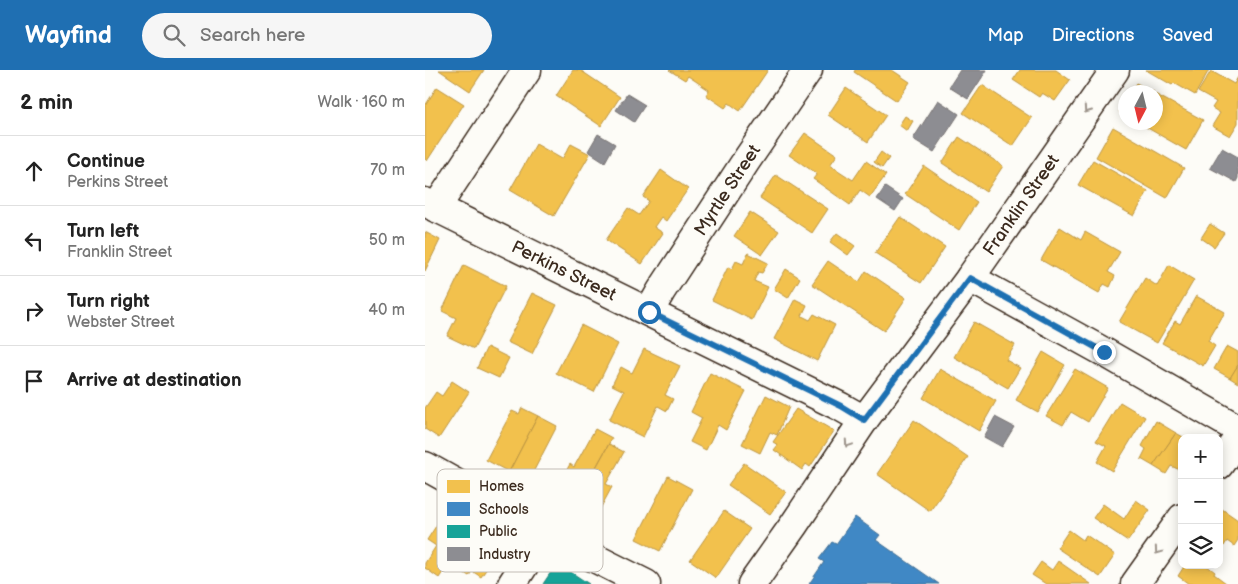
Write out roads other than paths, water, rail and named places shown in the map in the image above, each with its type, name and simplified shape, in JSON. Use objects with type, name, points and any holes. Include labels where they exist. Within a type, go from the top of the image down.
[{"type":"street","points":[[431,205],[527,70]]},
{"type":"street","name":"Myrtle Street","points":[[649,312],[745,161],[808,70]]},
{"type":"street","name":"Franklin Street","points":[[753,584],[864,420],[970,278],[1115,70]]},
{"type":"street","name":"Perkins Street","points":[[431,205],[841,406],[864,420]]},
{"type":"street","points":[[970,278],[1238,429]]},
{"type":"street","points":[[1223,459],[1238,438]]},
{"type":"street","points":[[425,466],[437,473]]},
{"type":"street","points":[[1135,584],[1178,524]]},
{"type":"street","points":[[603,562],[646,584]]},
{"type":"street","points":[[512,584],[520,572]]}]
